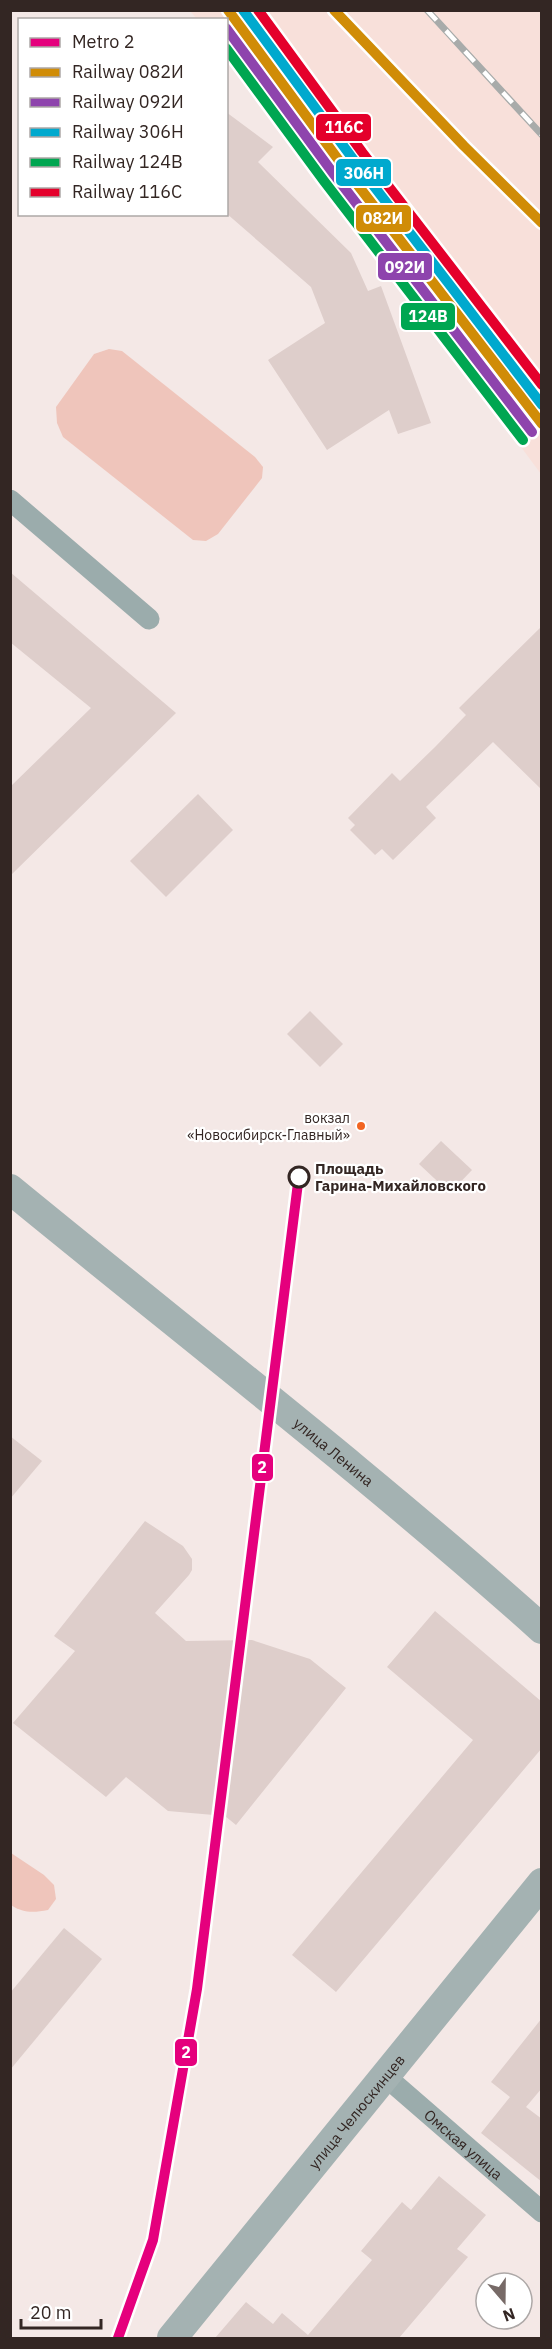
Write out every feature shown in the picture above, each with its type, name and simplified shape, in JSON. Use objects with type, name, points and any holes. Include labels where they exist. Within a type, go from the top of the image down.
[{"type":"main road","name":"улица Ленина","points":[[10,1189],[254,1385],[462,1557],[542,1629]]},
{"type":"main road","name":"улица Челюскинцев","points":[[172,2338],[542,1883]]},
{"type":"street","points":[[10,500],[149,620]]},
{"type":"street","name":"Омская улица","points":[[385,2076],[542,2212]]},
{"type":"shaded area","points":[[190,11],[541,11],[541,474],[315,170],[228,58],[228,18],[196,18]]},
{"type":"shaded area","points":[[109,349],[122,351],[255,457],[263,467],[262,478],[218,534],[206,541],[193,540],[63,437],[57,423],[56,407],[94,354]]},
{"type":"shaded area","points":[[11,1853],[44,1875],[54,1885],[56,1899],[48,1910],[28,1912],[11,1905]]},
{"type":"building","points":[[228,113],[273,147],[258,162],[351,253],[368,291],[381,286],[431,423],[398,434],[389,410],[327,450],[268,360],[325,323],[311,287],[228,215]]},
{"type":"building","points":[[10,572],[176,713],[10,876],[10,787],[91,708],[10,642]]},
{"type":"building","points":[[542,626],[542,790],[493,742],[426,807],[436,818],[393,860],[382,849],[375,855],[350,830],[355,825],[348,818],[392,773],[400,781],[435,747],[466,715],[459,708]]},
{"type":"building","points":[[198,794],[233,830],[166,897],[130,861]]},
{"type":"building","points":[[310,1011],[343,1044],[320,1067],[287,1034]]},
{"type":"building","points":[[441,1141],[472,1170],[450,1193],[419,1164]]},
{"type":"building","points":[[10,1436],[42,1461],[10,1499]]},
{"type":"building","points":[[145,1521],[183,1546],[192,1559],[192,1570],[189,1575],[155,1613],[186,1641],[252,1640],[310,1659],[346,1688],[236,1825],[225,1816],[168,1811],[126,1777],[106,1797],[13,1723],[75,1651],[54,1636]]},
{"type":"building","points":[[435,1611],[542,1702],[542,1748],[336,1992],[292,1955],[473,1740],[387,1667]]},
{"type":"building","points":[[64,1928],[102,1959],[10,2070],[10,1993]]},
{"type":"building","points":[[542,2018],[542,2088],[526,2107],[542,2119],[542,2182],[481,2133],[510,2097],[491,2082]]},
{"type":"building","points":[[439,2176],[486,2215],[457,2249],[468,2257],[399,2338],[215,2338],[246,2302],[273,2324],[282,2313],[308,2335],[372,2260],[361,2251],[402,2202],[411,2210]]},
{"type":"railway","points":[[427,10],[542,135]]},
{"type":"metro line","name":"2","points":[[118,2338],[153,2240],[197,1989],[299,1175]]},
{"type":"rail line","name":"082И","points":[[228,10],[343,166],[542,424]]},
{"type":"rail line","name":"306Н","points":[[243,10],[353,159],[542,405]]},
{"type":"rail line","name":"116С","points":[[258,10],[362,152],[542,385]]},
{"type":"rail line","name":"082И","points":[[334,10],[464,146],[542,223]]},
{"type":"rail line","name":"092И","points":[[228,31],[333,173],[532,432]]},
{"type":"rail line","name":"124В","points":[[228,51],[324,181],[523,440]]},
{"type":"place","name":"вокзал «Новосибирск-Главный»","points":[[361,1126]]},
{"type":"place","name":"Площадь Гарина-Михайловского","points":[[299,1177]]}]
